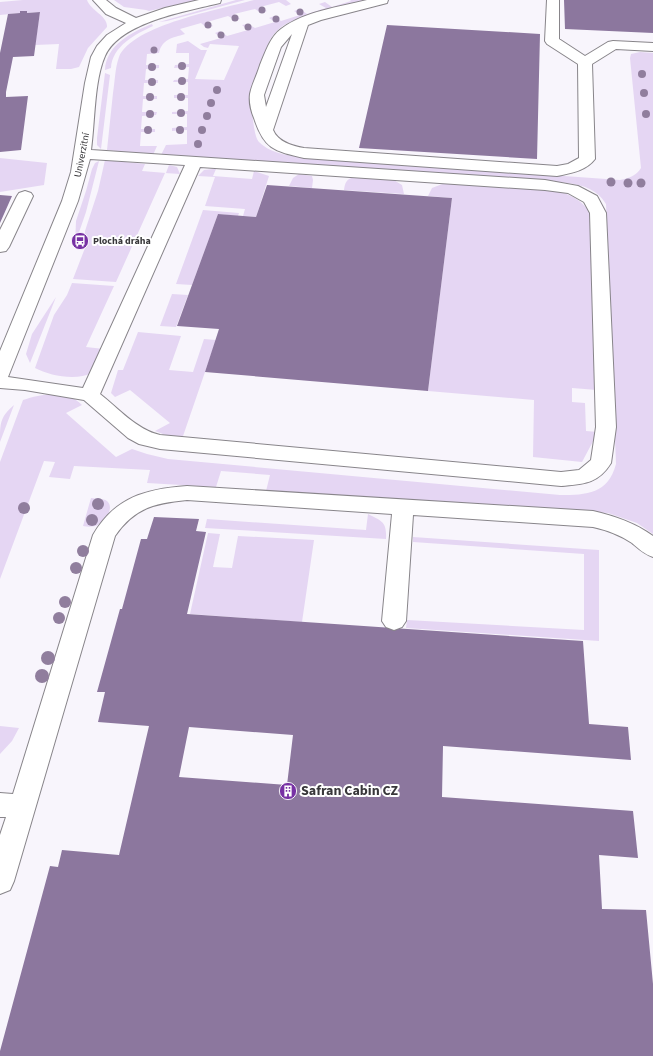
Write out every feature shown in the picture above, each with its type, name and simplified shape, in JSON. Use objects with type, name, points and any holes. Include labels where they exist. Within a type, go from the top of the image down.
[{"type":"street","points":[[99,0],[104,7],[118,16],[136,23]]},
{"type":"street","name":"Univerzitní","points":[[0,374],[70,201],[83,154],[96,57],[109,40],[136,23],[215,0]]},
{"type":"street","points":[[382,0],[316,17],[285,32],[274,46],[257,95],[259,112],[267,137],[278,146],[304,153],[557,171],[572,169],[582,165],[587,159],[585,62]]},
{"type":"street","points":[[539,0],[552,0],[552,41],[585,62]]},
{"type":"street","points":[[265,130],[302,23]]},
{"type":"street","points":[[585,62],[613,45],[653,47]]},
{"type":"street","points":[[0,382],[25,384],[90,395],[135,433],[146,439],[160,442],[561,479],[585,477],[601,463],[606,427],[598,213],[591,199],[572,189],[545,185],[83,154]]},
{"type":"street","points":[[90,395],[194,162]]},
{"type":"street","points":[[0,247],[25,196]]},
{"type":"street","points":[[0,880],[11,805],[104,535],[112,522],[127,509],[144,500],[164,494],[187,493],[593,519],[614,524],[632,532],[644,540],[653,549]]},
{"type":"street","points":[[394,622],[403,507]]},
{"type":"shaded area","points":[[23,0],[87,0],[105,20],[107,27],[88,48],[79,67],[71,69],[56,69],[59,44],[35,45],[40,12],[27,13],[27,11],[21,11],[20,13],[0,15],[0,2]]},
{"type":"shaded area","points":[[114,0],[198,0],[149,11],[124,7]]},
{"type":"shaded area","points":[[236,0],[245,0],[159,22]]},
{"type":"shaded area","points":[[254,0],[286,0],[291,4],[286,6],[279,2],[260,7],[267,11],[261,13],[255,9],[234,14],[240,19],[235,20],[228,16],[207,22],[213,26],[207,28],[201,23],[180,29],[185,34],[165,42],[160,48],[159,53],[147,54],[146,65],[159,65],[159,68],[146,69],[145,80],[158,80],[158,83],[144,83],[143,96],[157,96],[157,99],[143,99],[142,112],[157,112],[156,115],[142,116],[141,129],[155,129],[155,132],[141,132],[140,146],[157,146],[153,155],[107,150],[117,66],[119,57],[127,46],[141,36],[159,27],[179,20]]},
{"type":"shaded area","points":[[350,0],[366,0],[297,19],[280,28],[270,40],[256,76],[252,98],[253,119],[257,139],[270,150],[283,154],[310,158],[620,180],[635,175],[641,168],[630,58],[631,54],[640,52],[653,53],[653,534],[637,523],[608,513],[266,491],[270,475],[221,471],[216,487],[147,483],[150,470],[74,466],[70,479],[49,477],[55,462],[44,461],[0,579],[0,462],[23,400],[38,396],[54,394],[76,400],[82,405],[66,413],[116,457],[132,449],[168,459],[560,495],[595,491],[608,482],[616,464],[606,204],[599,195],[585,187],[568,183],[161,155],[166,145],[187,144],[187,130],[172,131],[172,128],[187,127],[187,114],[172,114],[172,112],[188,111],[188,98],[174,98],[174,95],[188,95],[188,82],[173,82],[174,80],[188,79],[189,67],[174,68],[175,65],[189,64],[189,53],[176,53],[177,44],[188,41],[201,50],[207,50],[195,79],[224,80],[239,46],[210,44],[208,48],[200,44],[221,38],[215,33],[220,31],[227,36],[248,30],[242,25],[248,24],[255,28],[275,22],[269,18],[274,16],[281,21],[300,15],[294,11],[300,9],[307,14],[326,8],[319,4],[325,2],[332,7],[351,1]]},
{"type":"shaded area","points":[[152,24],[153,26],[139,33],[120,47],[112,60],[111,68],[105,70],[106,61],[110,53],[121,41],[136,31]]},
{"type":"shaded area","points":[[105,73],[110,75],[101,149],[97,145],[97,138]]},
{"type":"shaded area","points":[[0,158],[47,163],[44,185],[0,192]]},
{"type":"shaded area","points":[[105,160],[145,164],[142,171],[166,173],[169,165],[177,167],[180,174],[165,173],[116,282],[73,279],[85,248],[85,231],[98,191]]},
{"type":"shaded area","points":[[99,161],[86,212],[75,244],[76,221],[92,169],[95,163]]},
{"type":"shaded area","points":[[216,169],[213,176],[252,179],[254,171],[269,176],[256,217],[243,216],[245,209],[205,206],[215,177],[198,176],[204,170]]},
{"type":"shaded area","points":[[299,174],[312,176],[312,188],[289,186],[293,178]]},
{"type":"shaded area","points":[[353,177],[392,179],[402,185],[404,194],[344,190],[346,182]]},
{"type":"shaded area","points":[[457,182],[559,191],[578,200],[592,215],[597,390],[572,388],[572,402],[585,403],[586,431],[598,432],[582,462],[533,457],[534,400],[428,391],[452,198],[428,196],[432,188],[445,183]]},
{"type":"shaded area","points":[[203,210],[239,213],[238,216],[218,214],[192,285],[176,284]]},
{"type":"shaded area","points":[[72,283],[114,286],[86,347],[104,349],[92,373],[78,377],[55,375],[35,368],[54,315],[67,295]]},
{"type":"shaded area","points":[[172,294],[188,295],[176,327],[160,326]]},
{"type":"shaded area","points":[[56,297],[30,363],[26,354],[32,334]]},
{"type":"shaded area","points":[[138,332],[181,336],[169,370],[193,372],[204,339],[216,340],[182,439],[171,437],[155,431],[170,423],[130,390],[115,397],[111,393],[118,370],[123,370]]},
{"type":"shaded area","points":[[14,405],[0,442],[0,430],[3,417]]},
{"type":"shaded area","points":[[91,498],[107,501],[110,511],[98,525],[91,527],[83,526]]},
{"type":"shaded area","points":[[368,514],[377,518],[383,523],[386,529],[386,539],[205,528],[207,519],[366,530]]},
{"type":"shaded area","points":[[208,533],[220,534],[213,567],[232,568],[238,536],[314,540],[302,622],[190,614]]},
{"type":"shaded area","points":[[413,537],[599,550],[599,641],[406,628],[407,620],[584,630],[584,554],[413,542]]},
{"type":"shaded area","points":[[0,726],[19,728],[12,741],[0,754]]},
{"type":"building","points":[[564,0],[653,0],[653,33],[565,29]]},
{"type":"building","points":[[20,11],[27,11],[27,13],[40,12],[34,56],[13,57],[6,92],[6,97],[28,96],[21,150],[0,152],[0,53],[8,14],[20,13]]},
{"type":"building","points":[[387,25],[540,34],[537,159],[359,148]]},
{"type":"building","points":[[267,185],[452,198],[428,391],[205,372],[219,329],[177,326],[218,214],[256,217]]},
{"type":"building","points":[[0,195],[12,196],[0,223]]},
{"type":"building","name":"Safran Cabin CZ","points":[[154,517],[199,519],[196,531],[206,532],[187,614],[583,641],[589,724],[628,727],[631,760],[443,746],[442,797],[633,811],[638,858],[599,855],[602,909],[646,910],[653,984],[653,1056],[0,1056],[0,1051],[50,866],[58,867],[62,850],[119,855],[149,726],[98,722],[105,692],[97,692],[141,539],[147,539]],"holes":[[[189,727],[293,735],[287,785],[179,777]]]},
{"type":"place","name":"Plochá dráha","points":[[80,241]]},
{"type":"place","name":"Safran Cabin CZ","points":[[288,791]]}]
